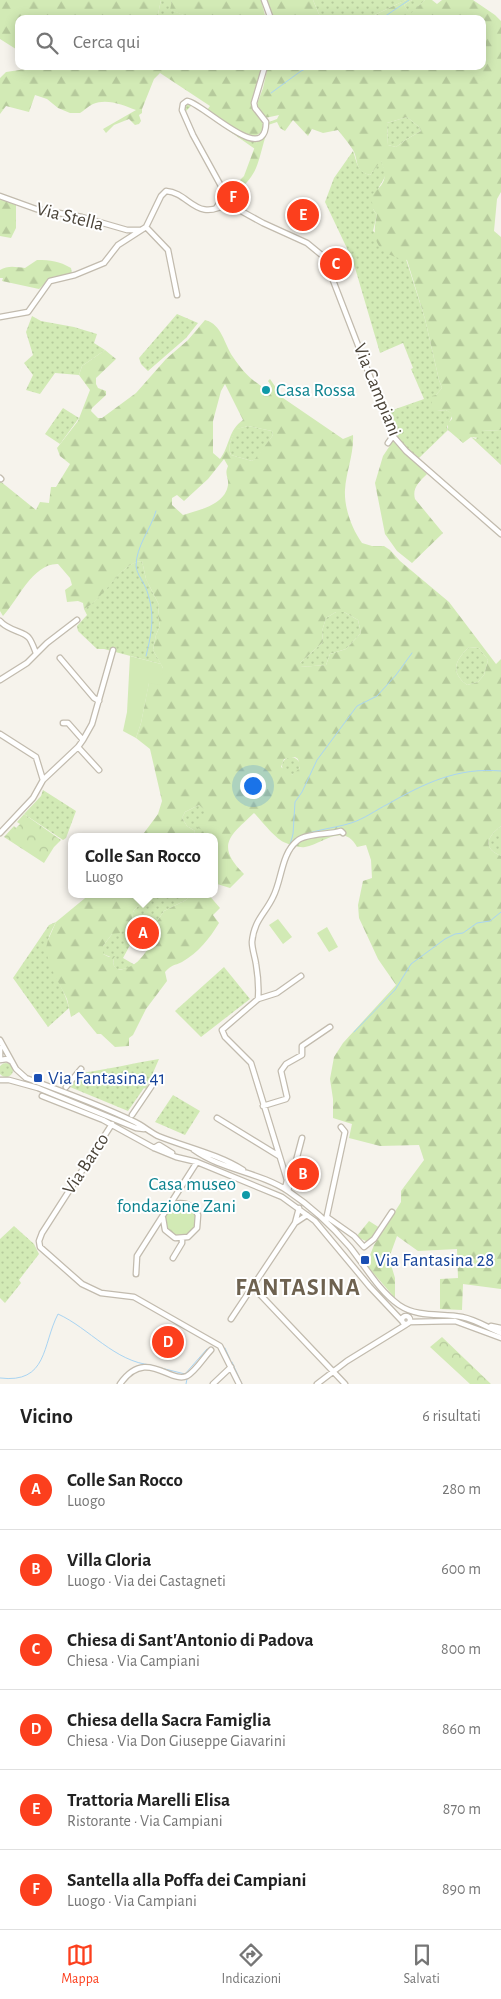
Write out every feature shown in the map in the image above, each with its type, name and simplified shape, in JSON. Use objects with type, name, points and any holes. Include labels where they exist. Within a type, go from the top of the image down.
[{"type":"street","points":[[264,0],[270,15]]},
{"type":"street","name":"Via Campiani","points":[[264,70],[254,103],[255,108],[266,122],[264,130],[258,138],[252,139],[240,136],[194,103],[187,101],[183,104],[182,110],[193,135],[228,194],[232,206],[261,222],[307,243],[324,257],[393,436],[406,451],[501,534]]},
{"type":"street","points":[[0,317],[28,312],[50,281],[74,275],[104,263],[118,245],[146,226],[161,196],[166,191],[173,192],[200,209],[221,208],[230,202]]},
{"type":"street","points":[[216,208],[228,194]]},
{"type":"street","name":"Via Stella","points":[[0,196],[36,209],[82,217],[127,230],[142,230]]},
{"type":"street","points":[[146,226],[168,250],[177,295]]},
{"type":"street","points":[[388,443],[393,436]]},
{"type":"street","points":[[0,680],[27,663],[36,653],[77,620]]},
{"type":"street","points":[[0,621],[10,629],[25,634],[36,653]]},
{"type":"street","points":[[0,832],[33,798],[43,780],[83,740],[92,724],[113,650]]},
{"type":"street","points":[[60,658],[99,701]]},
{"type":"street","points":[[63,723],[68,723],[83,740]]},
{"type":"street","points":[[0,734],[36,757],[43,780]]},
{"type":"street","points":[[78,747],[99,770]]},
{"type":"street","points":[[258,999],[258,980],[252,942],[258,919],[274,897],[285,860],[293,846],[303,837],[342,832]]},
{"type":"street","points":[[286,1190],[286,1180],[251,1063],[225,1037],[222,1030],[258,999],[277,993],[301,976]]},
{"type":"street","points":[[263,1106],[286,1099],[282,1067],[302,1055],[302,1046],[330,1027]]},
{"type":"street","points":[[0,1040],[16,1069],[26,1078],[129,1120],[157,1135],[234,1164],[246,1172],[286,1190],[354,1236],[364,1247],[374,1239],[392,1212]]},
{"type":"street","points":[[0,1048],[0,1059],[11,1061]]},
{"type":"street","points":[[9,1080],[13,1078],[16,1069]]},
{"type":"street","points":[[66,1087],[81,1069]]},
{"type":"street","points":[[0,1080],[9,1080],[38,1088],[145,1130]]},
{"type":"street","points":[[132,1115],[155,1081]]},
{"type":"street","points":[[42,1096],[112,1124]]},
{"type":"street","points":[[217,1118],[279,1156]]},
{"type":"street","name":"Via Barco","points":[[176,1156],[154,1148],[112,1124],[42,1233],[39,1241],[40,1247],[82,1284],[101,1293],[134,1297],[220,1346],[231,1367]]},
{"type":"street","points":[[341,1127],[345,1132],[327,1218],[384,1291],[400,1306],[418,1313],[463,1318],[501,1328]]},
{"type":"street","points":[[154,1148],[157,1135]]},
{"type":"street","points":[[164,1148],[165,1138]]},
{"type":"street","points":[[286,1190],[302,1138]]},
{"type":"street","points":[[154,1148],[158,1145],[176,1156],[197,1162],[258,1186],[282,1197],[299,1208],[327,1233],[391,1310],[406,1320],[455,1321],[501,1338]]},
{"type":"street","points":[[136,1274],[137,1256],[197,1162]]},
{"type":"street","points":[[163,1216],[163,1223],[169,1235],[182,1239],[194,1234],[199,1222],[198,1215],[190,1205],[184,1202],[170,1205]]},
{"type":"street","points":[[231,1319],[295,1223],[299,1208]]},
{"type":"street","points":[[295,1223],[307,1215]]},
{"type":"street","points":[[173,1258],[182,1243],[182,1239]]},
{"type":"street","points":[[252,1286],[344,1384]]},
{"type":"street","points":[[317,1384],[395,1331],[406,1320]]},
{"type":"street","points":[[489,1326],[501,1333]]},
{"type":"street","points":[[120,1384],[126,1376],[136,1369],[152,1368],[180,1378],[186,1376],[211,1350]]},
{"type":"street","points":[[213,1384],[231,1367],[239,1384]]},
{"type":"green space","points":[[0,0],[161,0],[158,15],[15,15],[15,48],[0,39]]},
{"type":"green space","points":[[161,0],[172,0],[171,10],[184,15],[158,15]]},
{"type":"green space","points":[[172,0],[261,0],[265,15],[183,15],[170,10]]},
{"type":"green space","points":[[267,0],[313,0],[319,15],[272,15]]},
{"type":"green space","points":[[313,0],[406,0],[374,15],[319,15]]},
{"type":"green space","points":[[406,0],[412,0],[404,5],[410,14],[425,0],[432,0],[437,4],[442,0],[473,0],[501,21],[501,192],[497,199],[494,231],[501,237],[501,430],[481,431],[482,435],[480,438],[471,437],[463,443],[448,430],[448,423],[452,419],[452,414],[446,410],[437,411],[432,406],[432,396],[436,395],[442,388],[425,319],[407,260],[397,258],[383,251],[376,240],[375,224],[377,215],[373,209],[371,195],[384,180],[385,176],[381,161],[370,175],[361,171],[353,150],[338,130],[323,133],[312,129],[308,136],[293,120],[285,131],[280,128],[277,122],[268,125],[269,122],[277,119],[279,115],[265,118],[259,111],[257,104],[267,70],[486,70],[486,15],[374,15]],"holes":[[[407,117],[421,131],[396,147],[388,145],[387,123]]]},
{"type":"green space","points":[[412,0],[425,0],[410,15],[404,5]]},
{"type":"green space","points":[[19,70],[261,70],[252,103],[254,110],[263,123],[262,132],[252,138],[241,134],[207,110],[210,106],[160,73],[154,79],[142,113],[139,115],[141,121],[139,124],[135,125],[129,119],[114,125],[106,133],[103,129],[136,110],[115,103],[98,102],[80,113],[70,113],[58,108],[47,99],[35,95],[29,112],[6,106],[0,114],[0,78],[6,72]]},
{"type":"green space","points":[[189,103],[243,138],[257,141],[255,149],[192,105],[185,112],[185,106]]},
{"type":"green space","points":[[407,117],[421,131],[396,147],[388,145],[387,123]]},
{"type":"green space","points":[[264,134],[266,135],[257,167],[250,179],[236,193],[231,189],[244,176],[257,141]]},
{"type":"green space","points":[[353,151],[358,166],[366,174],[370,175],[381,160],[385,176],[378,189],[373,209],[377,215],[373,231],[406,259],[425,319],[442,388],[436,395],[437,411],[446,410],[453,414],[447,427],[448,430],[419,458],[400,442],[387,412],[424,399],[411,369],[413,368],[403,343],[380,353],[353,261],[325,202],[334,178]]},
{"type":"green space","points":[[0,199],[16,205],[16,228],[11,238],[0,236]]},
{"type":"green space","points":[[37,260],[63,264],[71,268],[72,274],[52,277],[39,289],[2,281],[3,278],[0,278],[0,270],[3,268],[25,268]]},
{"type":"green space","points":[[177,314],[198,323],[186,338],[148,371],[141,364],[139,358]]},
{"type":"green space","points":[[32,316],[41,321],[74,327],[97,334],[94,343],[105,350],[82,366],[79,375],[55,373],[40,394],[26,390],[33,375],[24,363],[33,355],[26,332]]},
{"type":"green space","points":[[205,320],[211,322],[219,330],[239,365],[261,386],[264,396],[268,396],[272,391],[268,381],[270,379],[283,398],[343,439],[353,435],[345,497],[349,518],[362,543],[372,546],[384,546],[390,550],[400,561],[449,602],[496,664],[501,659],[501,826],[492,834],[489,846],[495,853],[501,856],[501,1289],[463,1284],[462,1310],[440,1309],[440,1279],[458,1278],[457,1249],[418,1251],[397,1236],[389,1258],[395,1278],[395,1298],[368,1267],[367,1263],[374,1245],[401,1202],[401,1191],[424,1160],[419,1145],[380,1146],[349,1138],[352,1124],[333,1118],[330,1079],[334,1057],[343,1043],[396,985],[378,959],[359,918],[358,905],[363,881],[372,878],[371,860],[366,845],[357,847],[346,836],[339,835],[305,847],[295,846],[278,838],[254,813],[238,828],[229,841],[230,855],[244,874],[230,888],[218,884],[218,833],[207,833],[197,827],[206,811],[199,805],[185,812],[182,818],[187,826],[195,831],[194,833],[144,833],[158,814],[162,801],[150,749],[136,738],[149,682],[163,668],[153,650],[160,626],[158,616],[159,605],[146,579],[142,561],[126,568],[99,598],[84,609],[83,603],[78,601],[67,602],[65,590],[72,585],[70,578],[58,564],[49,565],[41,569],[34,576],[3,616],[0,611],[0,481],[36,510],[40,502],[49,503],[51,487],[56,487],[70,464],[60,456],[57,448],[78,421],[90,390],[79,375],[82,366],[105,350],[116,359],[96,378],[98,388],[106,391],[106,395],[91,411],[98,418],[102,418],[136,393],[166,359],[188,340]],"holes":[[[225,384],[243,420],[234,428],[220,459],[213,453],[213,421],[221,391]],[[248,426],[272,431],[273,435],[252,461],[231,455],[230,445],[237,429]],[[224,459],[228,466],[226,472],[228,485],[226,492],[217,502],[203,509],[183,515],[172,505],[172,498],[177,495],[184,501],[208,479]],[[336,612],[344,612],[358,620],[361,633],[346,649],[330,654],[326,665],[300,667],[300,663],[323,642],[322,631],[326,618]],[[469,647],[479,648],[488,660],[484,675],[478,682],[467,685],[458,675],[456,666],[461,656]],[[295,757],[298,759],[300,768],[292,775],[281,767],[284,759]]]},
{"type":"green space","points":[[63,408],[79,418],[60,444],[45,434]]},
{"type":"green space","points":[[248,426],[272,431],[273,435],[257,458],[252,461],[231,455],[230,452],[230,442],[236,429]]},
{"type":"green space","points":[[501,430],[501,465],[471,437],[476,439],[480,431]]},
{"type":"green space","points":[[393,441],[427,474],[415,488],[415,499],[443,533],[412,563],[397,551],[385,534],[375,483],[383,456]]},
{"type":"green space","points":[[142,561],[146,579],[159,605],[158,616],[160,626],[153,650],[161,664],[104,649],[97,649],[78,631],[77,626],[87,615],[84,609],[98,598],[119,574],[134,563]]},
{"type":"green space","points":[[336,612],[344,612],[358,620],[361,633],[346,649],[330,654],[326,665],[300,667],[300,663],[323,642],[322,631],[326,618]]},
{"type":"green space","points":[[469,647],[479,648],[488,660],[484,675],[478,682],[467,685],[458,675],[456,666],[461,656]]},
{"type":"green space","points":[[130,656],[161,664],[163,668],[160,685],[149,683],[136,738],[123,731],[127,712]]},
{"type":"green space","points":[[291,757],[297,760],[300,766],[297,772],[291,775],[285,772],[282,766],[285,760]]},
{"type":"green space","points":[[43,790],[76,811],[66,838],[63,840],[24,814],[41,796]]},
{"type":"green space","points":[[199,805],[206,810],[207,833],[194,833],[195,831],[187,826],[182,818],[185,812]]},
{"type":"green space","points":[[24,814],[61,840],[44,863],[4,837],[14,826],[16,828],[20,824],[17,822]]},
{"type":"green space","points":[[501,826],[501,856],[491,849],[489,842],[492,834]]},
{"type":"green space","points":[[85,898],[148,898],[134,910],[131,922],[121,933],[112,934],[103,946],[103,954],[109,957],[115,956],[113,959],[114,966],[118,970],[130,967],[141,958],[151,945],[144,941],[164,911],[188,898],[211,898],[220,908],[213,915],[219,923],[203,945],[188,958],[171,966],[165,972],[167,981],[146,1009],[133,1035],[129,1038],[129,1046],[115,1047],[101,1034],[97,1034],[79,1012],[71,1017],[67,999],[49,964],[46,948],[56,922]]},
{"type":"green space","points":[[148,898],[188,898],[164,911],[144,941],[135,936],[123,958],[135,965],[117,970],[114,966],[113,958],[103,954],[103,946],[112,934],[131,922],[134,910]]},
{"type":"green space","points":[[278,919],[292,937],[283,944],[269,925]]},
{"type":"green space","points":[[56,922],[49,939],[49,959],[69,1008],[48,1027],[13,978],[49,925]]},
{"type":"green space","points":[[327,927],[338,947],[329,952],[317,933]]},
{"type":"green space","points":[[224,967],[250,999],[201,1037],[175,1011]]},
{"type":"green space","points":[[159,1059],[146,1089],[144,1088],[128,1111],[70,1087],[80,1073]]},
{"type":"green space","points":[[3,1063],[9,1063],[13,1070],[9,1077],[3,1077],[-1,1073],[-1,1067]]},
{"type":"green space","points":[[173,1095],[200,1111],[185,1135],[155,1122]]},
{"type":"green space","points":[[181,1205],[187,1206],[192,1210],[196,1215],[196,1227],[192,1232],[187,1236],[181,1237],[175,1236],[170,1232],[166,1227],[165,1221],[166,1215],[170,1210],[175,1206]]},
{"type":"green space","points":[[173,1211],[192,1223],[185,1234],[166,1221]]},
{"type":"green space","points":[[369,1221],[380,1228],[369,1241],[356,1237]]},
{"type":"green space","points":[[14,1226],[34,1244],[39,1254],[19,1280],[21,1283],[5,1303],[0,1298],[0,1239]]},
{"type":"green space","points":[[442,1337],[491,1384],[470,1384],[430,1347]]},
{"type":"waterway","points":[[387,15],[409,0]]},
{"type":"waterway","points":[[271,93],[303,70]]},
{"type":"waterway","points":[[146,656],[152,615],[150,599],[136,566],[138,552],[156,511]]},
{"type":"waterway","points":[[290,845],[293,834],[295,802],[302,792],[317,760],[357,706],[377,696],[412,653]]},
{"type":"waterway","points":[[293,841],[305,834],[356,821],[415,789],[442,778],[485,770],[501,771]]},
{"type":"waterway","points":[[273,891],[278,875]]},
{"type":"waterway","points":[[354,1032],[395,990],[411,964],[445,939],[455,934],[463,933],[477,923],[490,921],[501,912]]},
{"type":"waterway","points":[[0,1378],[16,1378],[27,1375],[35,1369],[41,1360],[58,1314],[126,1358],[138,1363],[151,1365]]},
{"type":"waterway","points":[[225,1348],[230,1359]]},
{"type":"waterway","points":[[153,1366],[185,1374],[207,1349]]},
{"type":"waterway","points":[[232,1362],[242,1384]]},
{"type":"waterway","points":[[186,1384],[187,1379]]},
{"type":"place","name":"Santella alla Poffa dei Campiani","points":[[233,197]]},
{"type":"place","name":"Trattoria Marelli Elisa","points":[[303,215]]},
{"type":"place","name":"Chiesa di Sant'Antonio di Padova","points":[[336,264]]},
{"type":"place","name":"Casa Rossa","points":[[266,390]]},
{"type":"place","name":"Colle San Rocco","points":[[143,933]]},
{"type":"place","name":"Via Fantasina 41","points":[[38,1078]]},
{"type":"place","name":"Villa Gloria","points":[[303,1174]]},
{"type":"place","name":"Casa museo fondazione Zani","points":[[246,1195]]},
{"type":"place","name":"Via Fantasina 28","points":[[365,1260]]},
{"type":"place","name":"Chiesa della Sacra Famiglia","points":[[168,1342]]},
{"type":"district","name":"FANTASINA","points":[[298,1288]]}]
